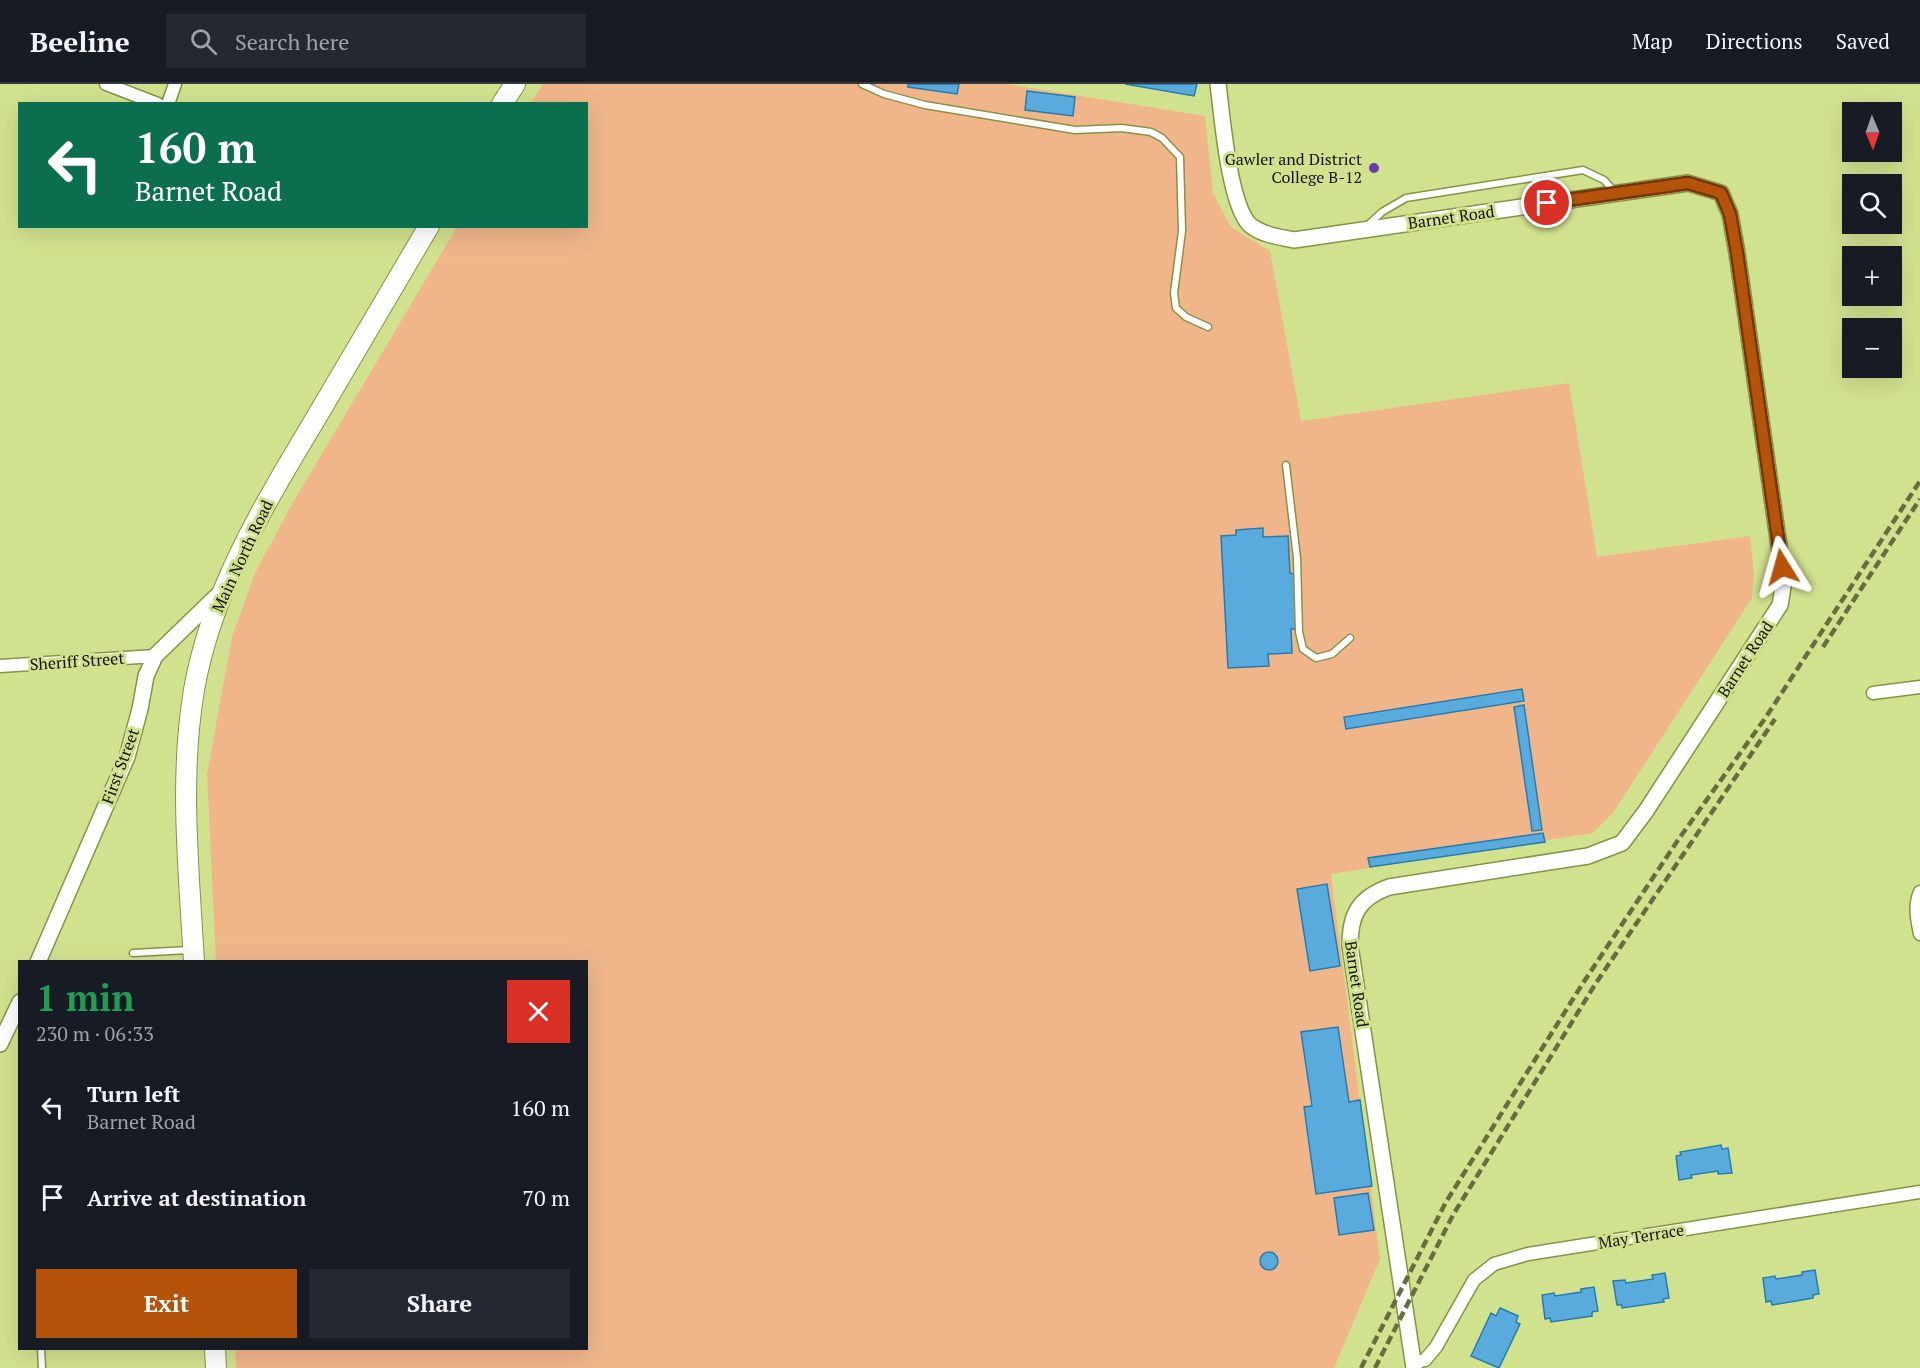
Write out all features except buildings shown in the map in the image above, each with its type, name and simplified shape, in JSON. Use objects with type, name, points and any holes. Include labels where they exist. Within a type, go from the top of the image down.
[{"type":"main road","points":[[503,102],[514,84]]},
{"type":"main road","name":"Main North Road","points":[[193,956],[187,762],[190,719],[200,661],[241,550],[269,496],[428,228]]},
{"type":"main road","points":[[215,1350],[216,1368]]},
{"type":"street","points":[[106,84],[153,102]]},
{"type":"street","points":[[169,102],[175,84]]},
{"type":"street","name":"Barnet Road","points":[[1218,84],[1235,193],[1240,210],[1249,224],[1273,236],[1294,240],[1688,183],[1721,193],[1730,214],[1784,582],[1780,605],[1646,811],[1622,843],[1588,856],[1389,887],[1367,897],[1357,910],[1350,931],[1350,945],[1413,1365]]},
{"type":"street","name":"First Street","points":[[39,960],[127,757],[146,676],[155,656],[225,589]]},
{"type":"street","name":"Sheriff Street","points":[[0,666],[155,656]]},
{"type":"street","points":[[1873,693],[1920,687]]},
{"type":"street","points":[[1920,892],[1916,900],[1920,934]]},
{"type":"street","points":[[0,1044],[18,1006]]},
{"type":"street","name":"May Terrace","points":[[1413,1365],[1425,1360],[1436,1347],[1474,1280],[1494,1264],[1528,1254],[1920,1192]]},
{"type":"lane","points":[[862,84],[884,94],[925,105],[1075,130],[1122,128],[1151,132],[1162,138],[1180,156],[1182,231],[1174,293],[1176,308],[1186,317],[1208,327]]},
{"type":"lane","points":[[1364,230],[1382,212],[1406,198],[1583,170],[1604,180],[1616,193]]},
{"type":"lane","points":[[1286,465],[1297,558],[1299,632],[1303,649],[1316,658],[1332,654],[1350,638]]},
{"type":"lane","points":[[133,953],[193,956]]},
{"type":"lane","points":[[41,1350],[42,1368]]},
{"type":"shaded area","points":[[543,84],[1007,84],[1205,116],[1213,193],[1231,227],[1270,251],[1301,421],[1569,383],[1597,557],[1750,536],[1754,575],[1752,598],[1613,813],[1593,833],[1331,874],[1380,1259],[1334,1368],[236,1368],[235,1350],[588,1350],[588,960],[216,960],[207,774],[232,637],[255,573],[292,504],[456,228],[588,228],[588,102],[532,102]]},
{"type":"railway","points":[[1361,1368],[1446,1202],[1583,983],[1678,840],[1766,717],[1920,481]]},
{"type":"railway","points":[[1823,647],[1920,499]]},
{"type":"railway","points":[[1375,1368],[1453,1215],[1596,983],[1775,719]]},
{"type":"place","name":"Gawler and District College B-12","points":[[1374,168]]},
{"type":"route","points":[[1547,203],[1688,183],[1721,193],[1730,214],[1737,253],[1782,567]]}]
